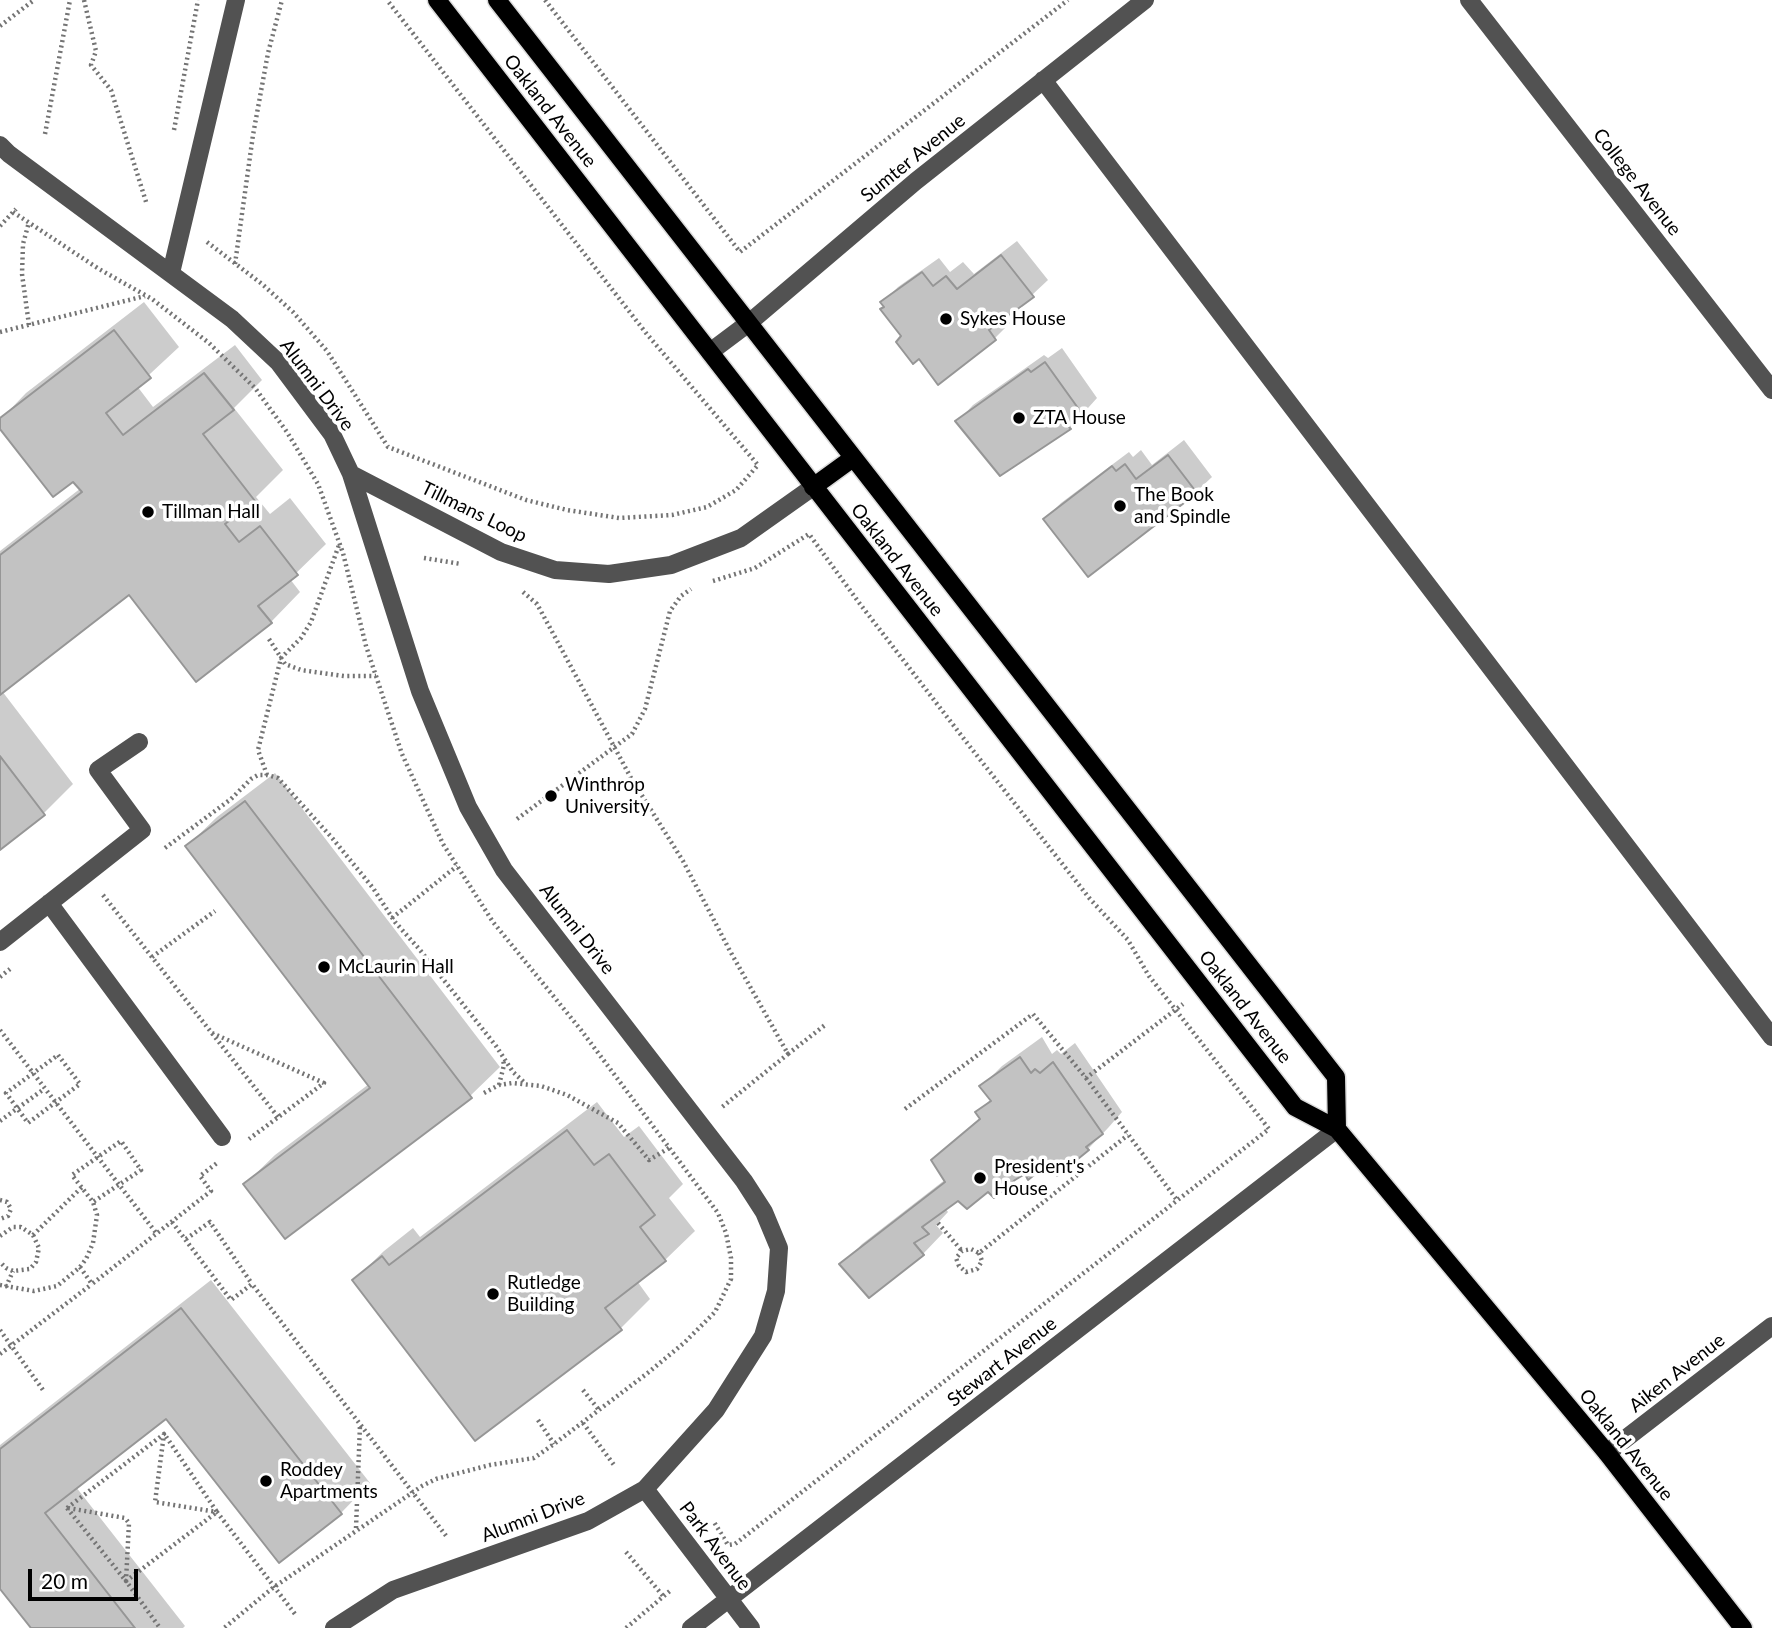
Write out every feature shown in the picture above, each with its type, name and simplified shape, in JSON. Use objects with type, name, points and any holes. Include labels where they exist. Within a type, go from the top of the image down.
[{"type":"main road","name":"Oakland Avenue","points":[[437,0],[1295,1107],[1337,1129],[1607,1453],[1743,1628]]},
{"type":"main road","name":"Oakland Avenue","points":[[497,0],[1336,1077],[1337,1129]]},
{"type":"main road","points":[[813,487],[853,458]]},
{"type":"street","points":[[171,273],[236,0]]},
{"type":"street","name":"Sumter Avenue","points":[[710,352],[750,322],[916,181],[1145,0]]},
{"type":"street","name":"College Avenue","points":[[1469,0],[1772,390]]},
{"type":"street","points":[[1043,80],[1772,1037]]},
{"type":"street","name":"Alumni Drive","points":[[0,145],[232,319],[279,363],[332,434],[351,474],[419,691],[468,807],[504,870],[744,1181],[764,1212],[779,1248],[776,1292],[763,1336],[716,1410],[645,1489],[588,1521],[393,1590],[334,1628]]},
{"type":"street","name":"Tillmans Loop","points":[[351,474],[501,552],[555,570],[609,574],[671,565],[741,538],[813,487]]},
{"type":"street","points":[[0,942],[142,830],[98,770],[139,742]]},
{"type":"street","points":[[49,903],[222,1137]]},
{"type":"street","name":"Stewart Avenue","points":[[691,1628],[1337,1129]]},
{"type":"street","name":"Aiken Avenue","points":[[1607,1453],[1772,1326]]},
{"type":"street","name":"Park Avenue","points":[[645,1489],[751,1628]]},
{"type":"path","points":[[0,26],[34,0]]},
{"type":"path","points":[[45,134],[70,0]]},
{"type":"path","points":[[84,0],[96,51],[91,65],[111,90],[147,205]]},
{"type":"path","points":[[172,137],[198,0]]},
{"type":"path","points":[[235,264],[253,135],[268,53],[282,0]]},
{"type":"path","points":[[207,242],[293,313],[327,351],[388,447],[526,499],[567,510],[619,518],[672,515],[708,507],[736,490],[758,465],[646,333],[387,0]]},
{"type":"path","points":[[545,0],[740,252],[1068,0]]},
{"type":"path","points":[[0,226],[14,211],[99,269],[146,295],[209,343],[255,388],[287,432],[318,484],[340,544],[366,646],[402,754],[443,844],[493,922],[536,972],[718,1213],[726,1233],[731,1258],[731,1279],[715,1312],[685,1342],[583,1423],[534,1458],[429,1482],[274,1587],[224,1628]]},
{"type":"path","points":[[29,222],[23,244],[22,274],[29,325]]},
{"type":"path","points":[[1,331],[146,295]]},
{"type":"path","points":[[714,1522],[728,1545],[735,1544],[1269,1129],[1149,976],[1128,940],[1090,899],[971,748],[860,604],[810,534]]},
{"type":"path","points":[[267,775],[258,750],[281,658],[301,638],[311,622],[340,544]]},
{"type":"path","points":[[517,819],[632,734],[645,709],[670,611],[681,596],[693,588]]},
{"type":"path","points":[[523,592],[537,604],[631,778],[683,861],[788,1055]]},
{"type":"path","points":[[269,639],[285,664],[301,670],[344,676],[376,676]]},
{"type":"path","points":[[163,850],[231,799],[251,779],[258,775],[278,778],[373,888],[392,918],[420,950],[513,1072],[525,1083]]},
{"type":"path","points":[[392,918],[457,866]]},
{"type":"path","points":[[112,887],[102,895],[278,1117]]},
{"type":"path","points":[[152,957],[215,911]]},
{"type":"path","points":[[1086,1078],[1203,989]]},
{"type":"path","points":[[905,1109],[1033,1014],[1086,1078],[1177,1200]]},
{"type":"path","points":[[699,1122],[729,1102],[825,1025]]},
{"type":"path","points":[[1,1033],[157,1234]]},
{"type":"path","points":[[211,1033],[324,1083],[244,1142]]},
{"type":"path","points":[[58,1055],[80,1084],[55,1103],[28,1123],[6,1093],[58,1055]]},
{"type":"path","points":[[499,1085],[504,1065],[502,1055]]},
{"type":"path","points":[[484,1093],[499,1085],[525,1083],[567,1095],[618,1123],[649,1160],[669,1147]]},
{"type":"path","points":[[0,1121],[44,1089]]},
{"type":"path","points":[[979,1253],[1128,1135]]},
{"type":"path","points":[[0,1285],[34,1291],[57,1286],[80,1267],[93,1243],[97,1215],[93,1202],[72,1175],[121,1141],[141,1170],[93,1202]]},
{"type":"path","points":[[0,1354],[211,1191],[200,1176],[222,1159]]},
{"type":"path","points":[[33,1235],[82,1187]]},
{"type":"path","points":[[0,1200],[7,1202],[11,1209],[8,1216],[2,1219],[9,1229]]},
{"type":"path","points":[[172,1222],[231,1300],[252,1284]]},
{"type":"path","points":[[186,1239],[210,1222],[252,1284],[447,1537]]},
{"type":"path","points":[[937,1223],[962,1251]]},
{"type":"path","points":[[0,1236],[9,1229],[21,1227],[33,1235],[39,1248],[36,1262],[30,1269],[13,1271],[0,1262]]},
{"type":"path","points":[[971,1249],[979,1253],[982,1261],[977,1269],[966,1272],[958,1266],[957,1258],[962,1251],[971,1249]]},
{"type":"path","points":[[80,1267],[92,1284]]},
{"type":"path","points":[[6,1287],[13,1271]]},
{"type":"path","points":[[0,1330],[43,1390]]},
{"type":"path","points":[[583,1390],[599,1410]]},
{"type":"path","points":[[538,1420],[554,1444]]},
{"type":"path","points":[[583,1423],[614,1465]]},
{"type":"path","points":[[356,1529],[360,1424]]},
{"type":"path","points":[[67,1508],[164,1434]]},
{"type":"path","points":[[164,1434],[155,1502],[216,1512]]},
{"type":"path","points":[[164,1434],[216,1512],[295,1614]]},
{"type":"path","points":[[67,1508],[125,1518],[130,1527],[126,1581]]},
{"type":"path","points":[[67,1508],[160,1628]]},
{"type":"path","points":[[126,1581],[216,1512]]},
{"type":"path","points":[[626,1552],[664,1597]]},
{"type":"path","points":[[626,1628],[671,1590]]},
{"type":"building","name":"Sykes House","points":[[1001,255],[1034,297],[989,330],[996,340],[938,385],[919,359],[913,364],[896,342],[901,336],[880,309],[884,307],[880,302],[922,272],[933,286],[946,276],[957,289]]},
{"type":"building","name":"Tillman Hall","points":[[114,330],[151,378],[106,413],[123,435],[204,373],[234,410],[203,434],[255,501],[225,524],[239,542],[260,526],[298,575],[258,606],[272,623],[196,682],[129,595],[0,695],[0,555],[82,492],[73,482],[53,497],[0,429],[0,418]]},
{"type":"building","name":"ZTA House","points":[[1045,362],[1083,415],[1068,426],[1071,429],[1000,476],[955,421],[1028,369],[1031,372]]},
{"type":"building","name":"The Book and Spindle","points":[[1168,455],[1197,493],[1088,577],[1043,519],[1112,466],[1116,471],[1125,464],[1136,479]]},
{"type":"building","points":[[0,756],[45,815],[0,850]]},
{"type":"building","name":"McLaurin Hall","points":[[245,801],[472,1098],[285,1239],[243,1184],[370,1088],[185,846]]},
{"type":"building","name":"President's House","points":[[1020,1057],[1031,1073],[1035,1069],[1040,1073],[1053,1062],[1103,1134],[1086,1147],[1089,1150],[1057,1176],[1048,1164],[1028,1180],[1025,1174],[1015,1180],[994,1198],[988,1192],[967,1209],[958,1201],[922,1227],[929,1234],[914,1243],[924,1255],[869,1298],[839,1264],[945,1182],[931,1160],[980,1119],[975,1112],[991,1101],[979,1086]]},
{"type":"building","name":"Rutledge Building","points":[[567,1130],[594,1165],[609,1154],[655,1215],[640,1227],[666,1261],[605,1308],[622,1330],[475,1441],[352,1280],[382,1256],[389,1265]]},
{"type":"building","name":"Roddey Apartments","points":[[181,1308],[342,1514],[279,1563],[166,1419],[45,1513],[135,1628],[31,1628],[0,1589],[0,1449]]},
{"type":"place","name":"Sykes House","points":[[946,319]]},
{"type":"place","name":"ZTA House","points":[[1019,418]]},
{"type":"place","name":"The Book and Spindle","points":[[1120,506]]},
{"type":"place","name":"Tillman Hall","points":[[148,512]]},
{"type":"place","name":"Winthrop University","points":[[551,796]]},
{"type":"place","name":"McLaurin Hall","points":[[324,967]]},
{"type":"place","name":"President's House","points":[[980,1178]]},
{"type":"place","name":"Rutledge Building","points":[[493,1294]]},
{"type":"place","name":"Roddey Apartments","points":[[266,1481]]}]
